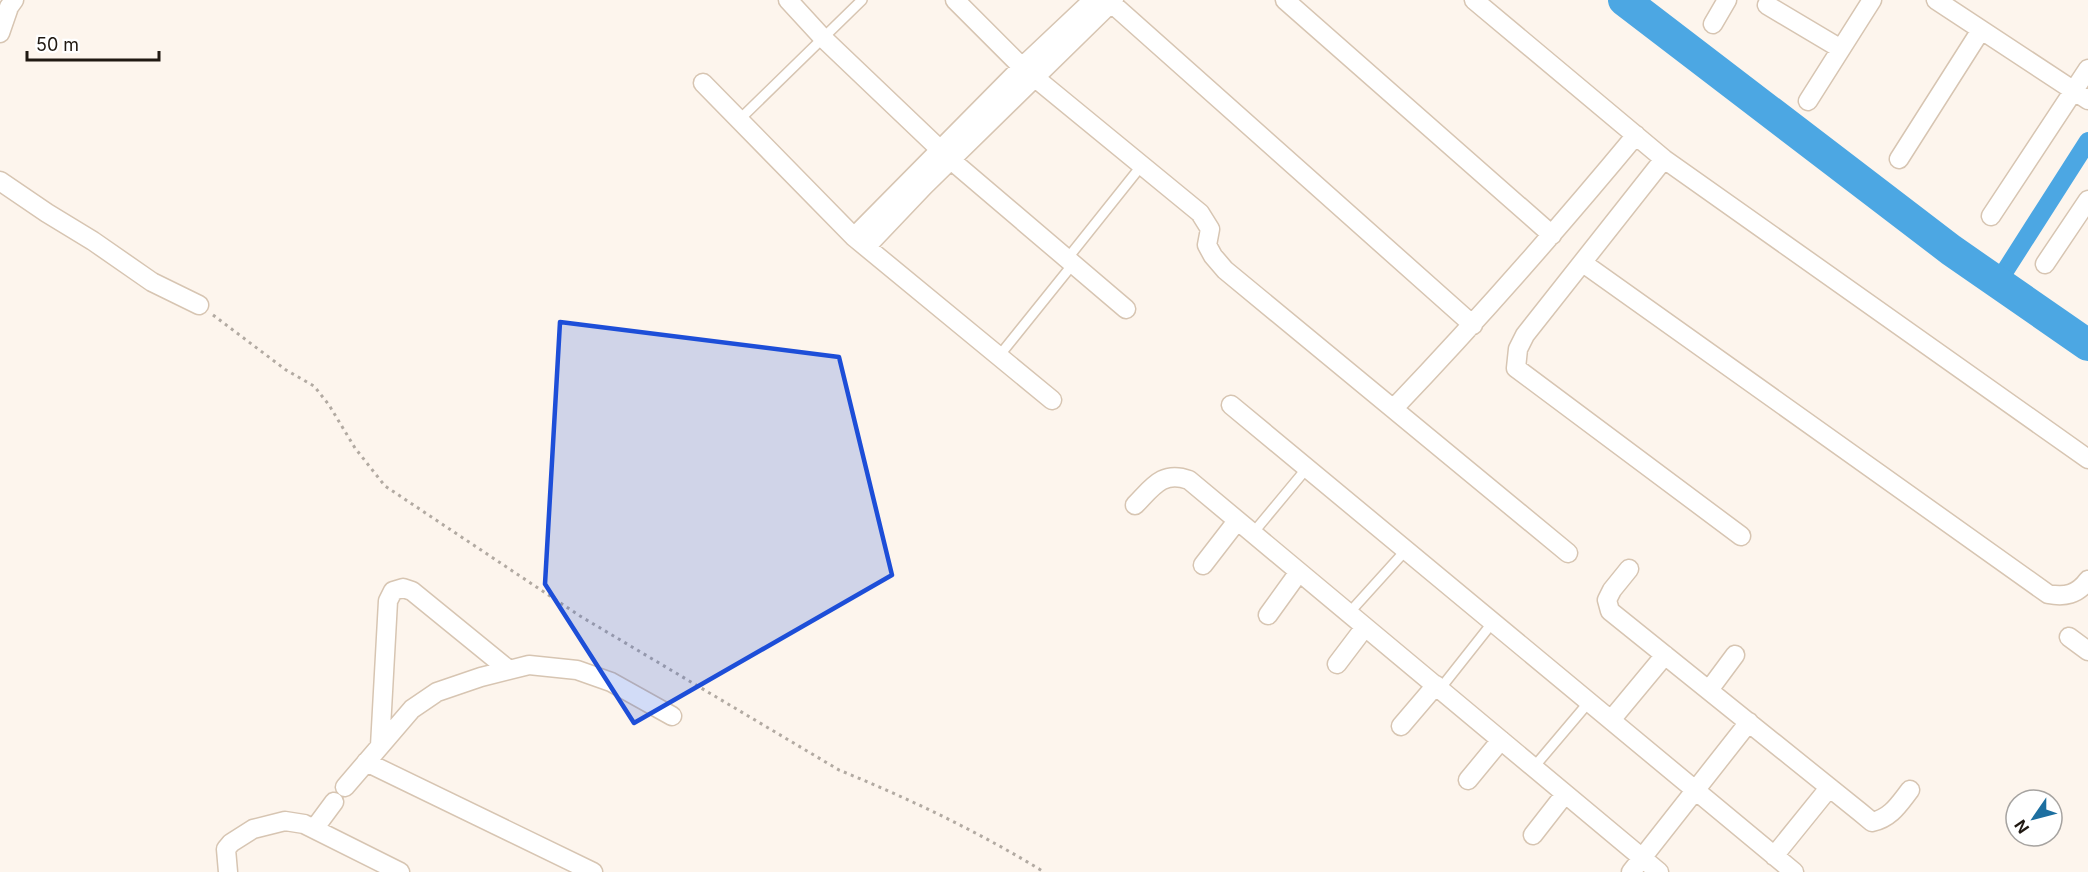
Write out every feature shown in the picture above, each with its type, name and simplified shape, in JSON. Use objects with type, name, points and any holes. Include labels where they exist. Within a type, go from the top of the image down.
[{"type":"street","points":[[788,0],[823,38],[946,156],[1126,309]]},
{"type":"street","points":[[955,0],[1029,72],[1207,221],[1210,229],[1207,245],[1225,270],[1568,553]]},
{"type":"street","points":[[860,242],[1029,72],[1093,0]]},
{"type":"street","points":[[1285,0],[1552,235]]},
{"type":"street","points":[[1474,0],[1664,159],[2088,459]]},
{"type":"street","points":[[1713,24],[1727,0]]},
{"type":"street","points":[[1808,101],[1872,0]]},
{"type":"street","points":[[1936,0],[2081,95]]},
{"type":"street","points":[[1029,72],[1111,1],[1473,325]]},
{"type":"street","points":[[0,33],[6,3]]},
{"type":"street","points":[[1767,5],[1841,49]]},
{"type":"street","points":[[1899,159],[1982,30]]},
{"type":"street","points":[[1991,216],[2081,95],[2088,69]]},
{"type":"street","points":[[703,83],[860,242],[1052,400]]},
{"type":"street","points":[[1394,408],[1473,325],[1636,135]]},
{"type":"street","points":[[1664,159],[1525,335],[1518,350],[1516,368],[1741,536]]},
{"type":"street","points":[[0,181],[46,213],[93,240],[152,282],[199,305]]},
{"type":"street","points":[[2045,264],[2088,200]]},
{"type":"street","points":[[1583,263],[2048,594],[2072,595],[2088,580]]},
{"type":"street","points":[[1231,405],[1696,790],[1790,871]]},
{"type":"street","points":[[1135,505],[1159,482],[1170,476],[1179,476],[1189,480],[1659,872]]},
{"type":"street","points":[[1203,566],[1237,521]]},
{"type":"street","points":[[1629,569],[1607,600],[1610,611],[1872,822],[1883,820],[1891,814],[1910,790]]},
{"type":"street","points":[[1268,615],[1299,572]]},
{"type":"street","points":[[380,746],[388,601],[393,591],[398,589],[412,591],[509,670]]},
{"type":"street","points":[[1336,664],[1365,627]]},
{"type":"street","points":[[2069,637],[2088,651]]},
{"type":"street","points":[[1611,720],[1665,655]]},
{"type":"street","points":[[1709,690],[1735,655]]},
{"type":"street","points":[[345,787],[412,709],[437,692],[481,677],[528,665],[577,670],[611,682],[672,716]]},
{"type":"street","points":[[1401,726],[1438,687]]},
{"type":"street","points":[[1631,872],[1749,722]]},
{"type":"street","points":[[1468,780],[1501,740]]},
{"type":"street","points":[[366,762],[593,872]]},
{"type":"street","points":[[1774,856],[1829,788]]},
{"type":"street","points":[[1533,835],[1565,794]]},
{"type":"street","points":[[314,829],[334,802]]},
{"type":"street","points":[[228,872],[226,849],[231,843],[253,829],[285,821],[304,824],[400,872]]},
{"type":"lane","points":[[738,121],[862,0]]},
{"type":"lane","points":[[999,356],[1142,165]]},
{"type":"lane","points":[[1253,533],[1307,468]]},
{"type":"lane","points":[[1349,613],[1406,550]]},
{"type":"lane","points":[[1438,687],[1493,622]]},
{"type":"lane","points":[[1534,767],[1589,702]]},
{"type":"path","points":[[199,305],[286,370],[314,386],[329,405],[355,448],[385,486],[395,493],[580,616],[839,770],[885,789],[997,843],[1044,872]]},
{"type":"highlighted area","points":[[560,322],[839,357],[892,575],[634,723],[545,584]]},
{"type":"waterway","points":[[1624,0],[1951,250],[2088,345]]},
{"type":"waterway","points":[[1998,282],[2088,141]]}]
